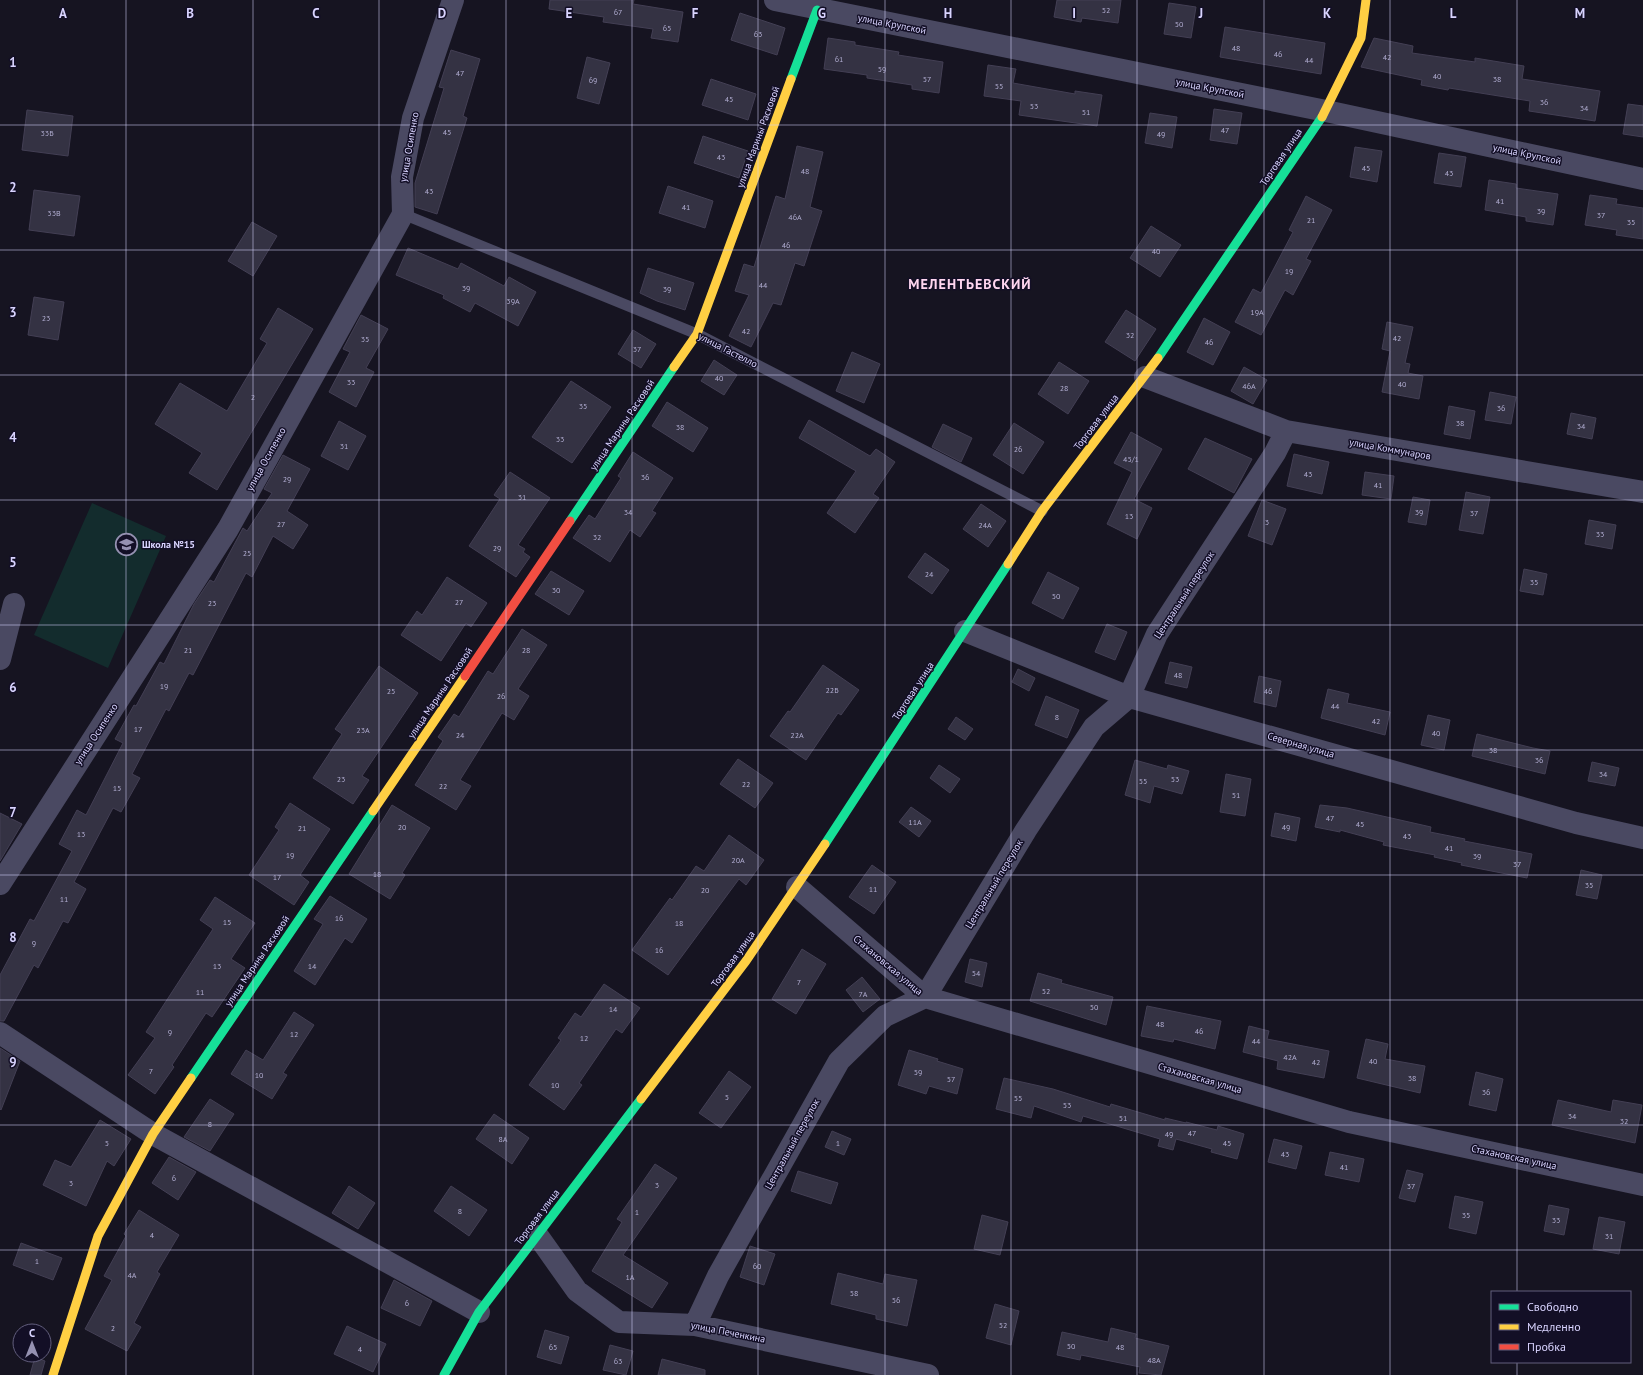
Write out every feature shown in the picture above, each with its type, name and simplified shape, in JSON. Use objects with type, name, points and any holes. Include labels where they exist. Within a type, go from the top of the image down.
[{"type":"street","name":"улица Осипенко","points":[[0,884],[228,529],[403,214],[402,176],[413,118],[453,0]]},
{"type":"street","name":"улица Крупской","points":[[775,0],[817,10],[1326,111],[1643,180]]},
{"type":"street","name":"Торговая улица","points":[[444,1375],[479,1312],[746,961],[797,887],[1042,511],[1145,377],[1326,111],[1361,38],[1366,0]]},
{"type":"street","name":"улица Марины Расковой","points":[[53,1375],[98,1236],[153,1134],[697,334],[817,10]]},
{"type":"street","name":"улица Коммунаров","points":[[1145,377],[1286,431],[1643,492]]},
{"type":"street","name":"Центральный переулок","points":[[695,1325],[718,1276],[839,1061],[885,1016],[925,996],[1026,830],[1094,727],[1129,697],[1157,634],[1275,453],[1286,431]]},
{"type":"street","points":[[0,659],[14,604]]},
{"type":"street","name":"Северная улица","points":[[965,631],[1129,697],[1576,823],[1643,838]]},
{"type":"street","name":"Стахановская улица","points":[[797,887],[925,996],[1349,1122],[1643,1185]]},
{"type":"street","points":[[0,1033],[153,1134],[479,1312]]},
{"type":"street","name":"улица Печенкина","points":[[538,1236],[577,1291],[619,1322],[695,1325],[928,1375]]},
{"type":"lane","name":"улица Гастелло","points":[[403,214],[697,334],[1042,511]]},
{"type":"green space","points":[[92,503],[166,536],[108,668],[34,635]]},
{"type":"building","points":[[550,0],[634,0],[633,4],[683,12],[678,42],[651,38],[653,29],[603,22],[604,17],[549,9]]},
{"type":"building","points":[[1057,0],[1121,0],[1118,23],[1082,18],[1081,22],[1054,17]]},
{"type":"building","points":[[1169,3],[1196,7],[1191,38],[1164,34]]},
{"type":"building","points":[[740,13],[785,28],[777,55],[731,40]]},
{"type":"building","points":[[1225,27],[1325,43],[1321,74],[1220,57]]},
{"type":"building","points":[[828,38],[855,42],[855,45],[899,52],[898,55],[943,62],[939,93],[912,89],[912,85],[867,78],[867,75],[824,69]]},
{"type":"building","points":[[1374,38],[1413,46],[1412,53],[1475,62],[1475,58],[1524,66],[1522,79],[1600,91],[1595,121],[1529,111],[1530,101],[1421,85],[1422,80],[1361,67]]},
{"type":"building","points":[[451,50],[480,59],[463,116],[467,118],[437,214],[415,207],[415,183],[444,88],[439,87]]},
{"type":"building","points":[[587,57],[610,63],[599,104],[577,98]]},
{"type":"building","points":[[988,65],[1016,69],[1013,83],[1075,94],[1075,91],[1102,95],[1097,126],[1019,115],[1021,101],[984,96]]},
{"type":"building","points":[[711,79],[756,94],[748,120],[702,105]]},
{"type":"building","points":[[1628,104],[1643,106],[1643,137],[1623,134]]},
{"type":"building","points":[[1214,109],[1242,113],[1237,144],[1210,140]]},
{"type":"building","points":[[27,110],[73,116],[68,156],[22,150]]},
{"type":"building","points":[[1150,113],[1177,117],[1172,148],[1145,143]]},
{"type":"building","points":[[703,136],[748,151],[739,178],[694,163]]},
{"type":"building","points":[[797,146],[823,152],[810,207],[822,211],[804,266],[795,263],[781,305],[773,303],[751,347],[729,336],[749,295],[735,291],[744,264],[754,267],[776,196],[785,199]]},
{"type":"building","points":[[1355,147],[1382,151],[1377,182],[1350,177]]},
{"type":"building","points":[[1439,153],[1466,157],[1461,187],[1434,183]]},
{"type":"building","points":[[1489,180],[1516,184],[1516,188],[1558,194],[1553,225],[1526,221],[1526,217],[1485,210]]},
{"type":"building","points":[[668,186],[713,201],[705,228],[659,213]]},
{"type":"building","points":[[34,190],[80,196],[74,236],[29,230]]},
{"type":"building","points":[[1590,195],[1617,199],[1616,204],[1643,208],[1643,239],[1616,235],[1617,230],[1585,225]]},
{"type":"building","points":[[1306,196],[1332,210],[1306,259],[1311,261],[1293,295],[1285,290],[1261,335],[1235,322],[1253,289],[1261,293],[1293,232],[1289,230]]},
{"type":"building","points":[[252,222],[277,236],[253,276],[228,261]]},
{"type":"building","points":[[1151,226],[1181,245],[1160,277],[1130,258]]},
{"type":"building","points":[[408,248],[458,269],[461,263],[504,286],[509,277],[536,292],[518,326],[475,303],[470,312],[443,298],[444,295],[396,275]]},
{"type":"building","points":[[648,268],[694,283],[685,310],[657,301],[640,293]]},
{"type":"building","points":[[34,297],[64,302],[58,340],[28,335]]},
{"type":"building","points":[[278,308],[313,329],[217,490],[189,473],[202,453],[155,424],[180,383],[227,411],[267,343],[260,339]]},
{"type":"building","points":[[1126,310],[1156,329],[1135,361],[1105,342]]},
{"type":"building","points":[[361,315],[388,329],[366,368],[374,372],[356,407],[329,392],[350,352],[343,349]]},
{"type":"building","points":[[1204,318],[1230,332],[1213,365],[1187,352]]},
{"type":"building","points":[[1387,322],[1413,327],[1405,363],[1410,364],[1408,373],[1423,376],[1419,399],[1382,392],[1390,351],[1382,349]]},
{"type":"building","points":[[633,330],[656,344],[641,368],[618,354]]},
{"type":"building","points":[[852,352],[880,364],[864,403],[836,391]]},
{"type":"building","points":[[714,360],[737,375],[724,395],[701,381]]},
{"type":"building","points":[[1059,362],[1089,381],[1068,414],[1038,394]]},
{"type":"building","points":[[1244,367],[1267,380],[1253,404],[1231,391]]},
{"type":"building","points":[[571,381],[611,407],[572,463],[532,437]]},
{"type":"building","points":[[1490,392],[1516,397],[1511,424],[1485,420]]},
{"type":"building","points":[[667,402],[708,428],[693,452],[652,426]]},
{"type":"building","points":[[1449,406],[1475,411],[1470,439],[1444,434]]},
{"type":"building","points":[[1571,413],[1596,418],[1592,439],[1567,434]]},
{"type":"building","points":[[809,420],[870,456],[876,449],[895,462],[873,494],[879,498],[855,533],[827,513],[856,471],[799,438]]},
{"type":"building","points":[[339,421],[366,436],[348,470],[321,456]]},
{"type":"building","points":[[1014,423],[1044,442],[1023,474],[993,455]]},
{"type":"building","points":[[943,424],[972,438],[961,462],[932,447]]},
{"type":"building","points":[[1131,432],[1162,449],[1134,499],[1152,508],[1137,539],[1107,524],[1132,472],[1114,463]]},
{"type":"building","points":[[1205,438],[1252,459],[1234,493],[1188,469]]},
{"type":"building","points":[[633,452],[673,478],[652,511],[656,513],[640,537],[630,530],[610,562],[573,538],[589,515],[595,519],[621,478],[618,476]]},
{"type":"building","points":[[1294,454],[1329,462],[1322,494],[1287,486]]},
{"type":"building","points":[[283,455],[310,469],[287,511],[308,525],[293,549],[273,536],[252,577],[246,573],[193,675],[189,673],[169,711],[166,709],[132,774],[140,778],[121,812],[113,808],[74,882],[86,889],[68,923],[63,921],[38,968],[34,965],[4,1021],[0,1021],[0,975],[30,919],[34,921],[72,851],[59,844],[77,810],[86,815],[123,743],[115,739],[134,705],[136,706],[160,662],[164,664],[194,604],[210,580],[214,582],[243,528],[247,531],[272,493],[264,489]]},
{"type":"building","points":[[510,472],[550,498],[518,545],[525,549],[523,552],[530,557],[516,577],[469,546],[500,499],[494,495]]},
{"type":"building","points":[[1365,472],[1394,476],[1391,499],[1362,495]]},
{"type":"building","points":[[1466,492],[1490,497],[1483,534],[1459,530]]},
{"type":"building","points":[[1413,497],[1430,500],[1426,525],[1408,522]]},
{"type":"building","points":[[1262,500],[1286,509],[1272,545],[1248,536]]},
{"type":"building","points":[[981,504],[1006,521],[988,547],[963,529]]},
{"type":"building","points":[[1589,520],[1616,525],[1612,549],[1585,544]]},
{"type":"building","points":[[925,553],[949,570],[932,594],[908,577]]},
{"type":"building","points":[[1524,569],[1547,574],[1543,595],[1520,591]]},
{"type":"building","points":[[551,571],[584,591],[569,615],[535,594]]},
{"type":"building","points":[[1048,572],[1079,588],[1063,619],[1032,603]]},
{"type":"building","points":[[447,577],[487,603],[471,627],[466,623],[441,661],[401,635],[417,611],[422,615]]},
{"type":"building","points":[[1107,624],[1127,632],[1115,660],[1095,652]]},
{"type":"building","points":[[522,629],[547,645],[518,689],[529,696],[514,720],[502,713],[460,780],[471,786],[456,810],[415,785],[443,741],[438,737],[454,714],[459,717],[488,671],[493,674]]},
{"type":"building","points":[[1170,662],[1192,667],[1187,688],[1165,683]]},
{"type":"building","points":[[823,665],[859,690],[841,715],[838,713],[806,760],[770,736],[788,711],[790,712]]},
{"type":"building","points":[[379,666],[418,693],[362,776],[369,780],[353,804],[313,778],[342,734],[335,729]]},
{"type":"building","points":[[1018,669],[1035,678],[1029,691],[1012,682]]},
{"type":"building","points":[[1259,676],[1281,681],[1276,707],[1254,702]]},
{"type":"building","points":[[1328,689],[1349,694],[1347,703],[1390,712],[1385,735],[1321,718]]},
{"type":"building","points":[[1046,696],[1079,710],[1067,738],[1035,725]]},
{"type":"building","points":[[1428,715],[1450,720],[1444,750],[1421,745]]},
{"type":"building","points":[[956,717],[973,729],[965,740],[948,729]]},
{"type":"building","points":[[1477,734],[1550,751],[1545,774],[1472,756]]},
{"type":"building","points":[[738,759],[773,783],[755,808],[720,784]]},
{"type":"building","points":[[1135,760],[1167,769],[1168,765],[1189,771],[1182,794],[1154,786],[1150,803],[1125,795]]},
{"type":"building","points":[[1592,762],[1619,768],[1615,786],[1588,781]]},
{"type":"building","points":[[939,765],[960,779],[950,793],[930,778]]},
{"type":"building","points":[[1226,774],[1251,779],[1245,816],[1220,812]]},
{"type":"building","points":[[290,803],[330,829],[300,875],[309,882],[294,905],[249,875],[279,830],[275,827]]},
{"type":"building","points":[[392,805],[430,828],[402,873],[405,875],[390,899],[349,874]]},
{"type":"building","points":[[1320,805],[1347,808],[1431,827],[1430,832],[1465,839],[1464,841],[1532,854],[1527,878],[1461,865],[1462,863],[1434,857],[1435,855],[1383,845],[1384,842],[1340,830],[1340,832],[1315,827]]},
{"type":"building","points":[[911,807],[931,821],[919,837],[899,822]]},
{"type":"building","points":[[0,813],[22,824],[0,861]]},
{"type":"building","points":[[1275,813],[1300,818],[1296,841],[1271,836]]},
{"type":"building","points":[[729,835],[764,860],[746,885],[739,879],[668,975],[632,950],[670,898],[672,900],[696,866],[704,871]]},
{"type":"building","points":[[872,865],[896,882],[874,914],[849,897]]},
{"type":"building","points":[[1581,870],[1602,875],[1597,899],[1576,895]]},
{"type":"building","points":[[330,896],[367,919],[352,943],[345,938],[315,985],[294,971],[323,924],[314,919]]},
{"type":"building","points":[[215,897],[255,923],[231,959],[245,968],[212,1017],[206,1013],[172,1065],[174,1067],[155,1094],[128,1075],[155,1038],[146,1032],[213,929],[200,920]]},
{"type":"building","points":[[802,949],[826,964],[796,1014],[772,999]]},
{"type":"building","points":[[970,959],[987,963],[982,987],[965,982]]},
{"type":"building","points":[[1038,973],[1062,980],[1061,983],[1113,997],[1106,1025],[1030,1001]]},
{"type":"building","points":[[862,977],[880,999],[863,1012],[846,990]]},
{"type":"building","points":[[604,984],[640,1008],[622,1033],[616,1029],[579,1083],[582,1085],[564,1110],[529,1085],[561,1040],[558,1038],[575,1013],[581,1017]]},
{"type":"building","points":[[1147,1006],[1221,1021],[1215,1049],[1174,1039],[1173,1042],[1141,1036]]},
{"type":"building","points":[[294,1012],[314,1025],[283,1073],[287,1075],[272,1099],[231,1074],[246,1050],[263,1060]]},
{"type":"building","points":[[1249,1026],[1269,1031],[1267,1039],[1329,1051],[1324,1078],[1277,1069],[1278,1061],[1243,1052]]},
{"type":"building","points":[[1366,1039],[1388,1044],[1385,1059],[1425,1066],[1420,1093],[1357,1078]]},
{"type":"building","points":[[0,1048],[20,1061],[1,1110],[0,1109]]},
{"type":"building","points":[[909,1050],[963,1069],[957,1094],[929,1086],[926,1094],[898,1085]]},
{"type":"building","points":[[729,1071],[751,1087],[721,1128],[699,1113]]},
{"type":"building","points":[[1476,1072],[1503,1079],[1496,1111],[1469,1105]]},
{"type":"building","points":[[1004,1078],[1053,1089],[1110,1107],[1111,1104],[1165,1120],[1165,1118],[1186,1122],[1217,1130],[1218,1126],[1244,1134],[1237,1159],[1211,1152],[1212,1149],[1176,1139],[1173,1150],[1158,1146],[1160,1139],[1083,1116],[1081,1122],[1034,1106],[1031,1118],[996,1109]]},
{"type":"building","points":[[210,1099],[234,1114],[210,1151],[184,1137]]},
{"type":"building","points":[[1558,1100],[1611,1112],[1613,1100],[1642,1105],[1635,1143],[1552,1125]]},
{"type":"building","points":[[494,1114],[529,1138],[512,1164],[476,1139]]},
{"type":"building","points":[[100,1120],[131,1139],[114,1166],[107,1161],[86,1206],[43,1185],[55,1160],[71,1167]]},
{"type":"building","points":[[832,1131],[851,1139],[844,1155],[825,1147]]},
{"type":"building","points":[[1274,1139],[1302,1146],[1296,1169],[1268,1162]]},
{"type":"building","points":[[1330,1152],[1364,1159],[1359,1182],[1325,1175]]},
{"type":"building","points":[[169,1157],[196,1172],[178,1200],[152,1183]]},
{"type":"building","points":[[655,1164],[677,1178],[623,1255],[668,1283],[652,1308],[592,1271],[622,1222],[617,1219]]},
{"type":"building","points":[[1407,1170],[1423,1174],[1415,1202],[1399,1198]]},
{"type":"building","points":[[798,1171],[838,1183],[831,1204],[791,1191]]},
{"type":"building","points":[[349,1186],[375,1203],[358,1229],[332,1213]]},
{"type":"building","points":[[451,1186],[487,1210],[469,1236],[434,1211]]},
{"type":"building","points":[[1455,1196],[1483,1202],[1476,1234],[1449,1228]]},
{"type":"building","points":[[1549,1205],[1569,1209],[1564,1235],[1544,1231]]},
{"type":"building","points":[[139,1210],[179,1235],[157,1272],[160,1274],[134,1323],[141,1327],[127,1351],[85,1329],[112,1280],[104,1276],[126,1236],[124,1234]]},
{"type":"building","points":[[982,1215],[1008,1222],[1000,1255],[974,1249]]},
{"type":"building","points":[[1599,1217],[1625,1222],[1619,1254],[1593,1249]]},
{"type":"building","points":[[21,1243],[62,1258],[53,1280],[13,1265]]},
{"type":"building","points":[[750,1246],[775,1254],[764,1285],[740,1277]]},
{"type":"building","points":[[838,1273],[883,1284],[885,1274],[917,1280],[907,1326],[876,1319],[876,1315],[831,1304]]},
{"type":"building","points":[[394,1280],[432,1301],[420,1326],[381,1308]]},
{"type":"building","points":[[995,1304],[1019,1311],[1011,1345],[986,1338]]},
{"type":"building","points":[[347,1326],[386,1344],[373,1372],[334,1354]]},
{"type":"building","points":[[1111,1328],[1136,1334],[1135,1338],[1169,1346],[1161,1375],[1139,1373],[1140,1367],[1081,1355],[1080,1360],[1057,1355],[1062,1332],[1108,1342]]},
{"type":"building","points":[[545,1330],[569,1337],[561,1364],[537,1357]]},
{"type":"building","points":[[610,1345],[633,1351],[626,1375],[603,1370]]},
{"type":"building","points":[[662,1359],[705,1370],[705,1375],[658,1375]]},
{"type":"building","points":[[33,1363],[44,1363],[41,1375],[30,1375]]},
{"type":"traffic: fast","points":[[791,79],[817,10]]},
{"type":"traffic: fast","points":[[1158,358],[1322,117]]},
{"type":"traffic: fast","points":[[570,521],[674,367]]},
{"type":"traffic: fast","points":[[825,844],[1008,564]]},
{"type":"traffic: fast","points":[[191,1078],[373,811]]},
{"type":"traffic: fast","points":[[444,1375],[479,1312],[641,1099]]},
{"type":"traffic: slow","points":[[1322,117],[1361,38],[1366,0]]},
{"type":"traffic: slow","points":[[674,367],[697,334],[791,79]]},
{"type":"traffic: slow","points":[[1008,564],[1042,511],[1158,358]]},
{"type":"traffic: slow","points":[[373,811],[465,676]]},
{"type":"traffic: slow","points":[[641,1099],[746,961],[825,844]]},
{"type":"traffic: slow","points":[[53,1375],[98,1236],[153,1134],[191,1078]]},
{"type":"traffic: jam","points":[[465,676],[570,521]]},
{"type":"place","name":"Школа №15","points":[[126,544]]},
{"type":"district","name":"МЕЛЕНТЬЕВСКИЙ","points":[[970,284]]}]
